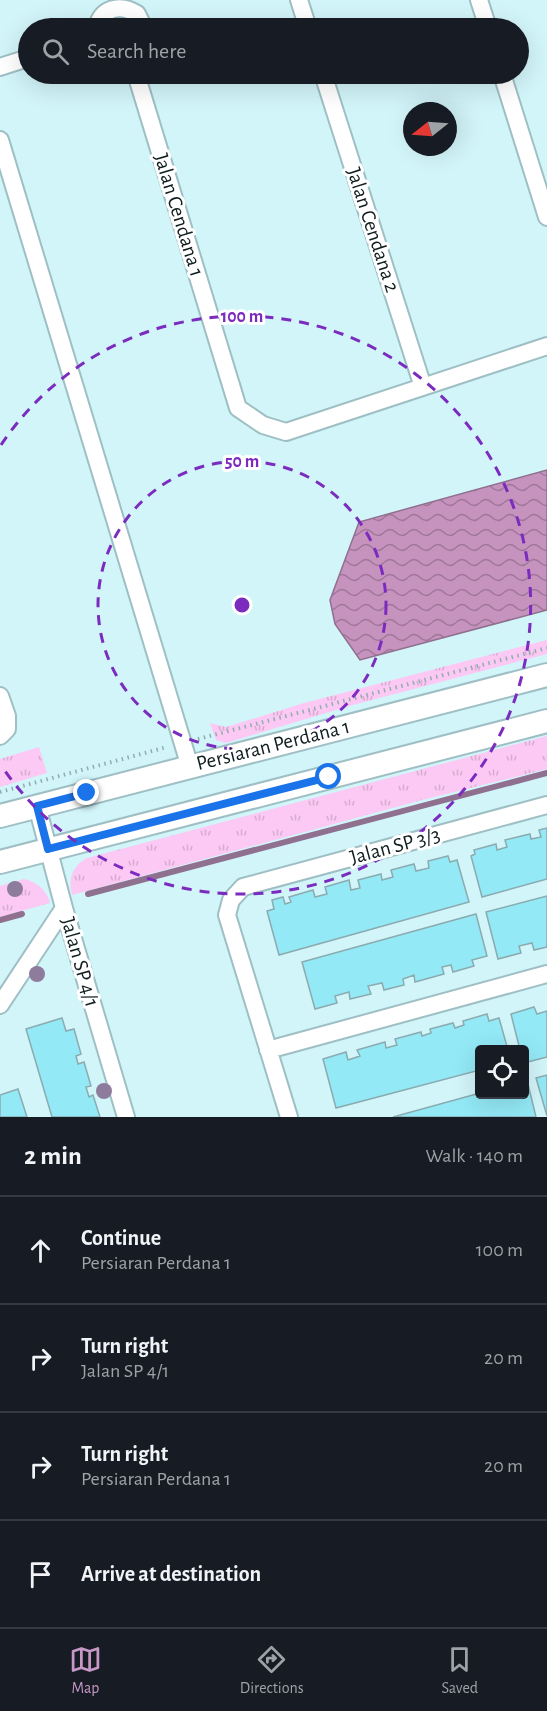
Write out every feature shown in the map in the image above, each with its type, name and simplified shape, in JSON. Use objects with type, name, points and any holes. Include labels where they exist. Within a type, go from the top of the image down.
[{"type":"street","points":[[299,0],[305,18]]},
{"type":"street","points":[[479,0],[485,18]]},
{"type":"street","points":[[101,18],[114,4],[130,9],[139,18]]},
{"type":"street","points":[[0,67],[18,61]]},
{"type":"street","name":"Jalan Cendana 1","points":[[139,84],[238,408],[262,424],[286,432],[423,387]]},
{"type":"street","name":"Jalan Cendana 2","points":[[326,84],[423,387]]},
{"type":"street","points":[[505,84],[547,217]]},
{"type":"street","points":[[0,140],[190,767]]},
{"type":"street","points":[[423,387],[547,346]]},
{"type":"street","name":"Persiaran Perdana 1","points":[[0,816],[547,675]]},
{"type":"street","points":[[0,696],[7,716],[7,729],[0,736]]},
{"type":"street","points":[[0,862],[547,721]]},
{"type":"street","name":"Jalan SP 3/3","points":[[268,1050],[227,915],[231,900],[243,888],[547,805]]},
{"type":"street","name":"Jalan SP 4/1","points":[[37,806],[64,908],[126,1117]]},
{"type":"street","points":[[0,1005],[64,908]]},
{"type":"street","points":[[289,1117],[268,1050],[547,974]]},
{"type":"path","points":[[0,792],[547,648]]},
{"type":"green space","points":[[547,640],[547,654],[353,705],[226,743],[216,740],[210,723],[226,727],[304,703]]},
{"type":"green space","points":[[547,736],[547,769],[426,799],[72,895],[72,873],[87,858]]},
{"type":"green space","points":[[39,747],[47,773],[0,787],[0,759]]},
{"type":"green space","points":[[24,879],[41,887],[50,903],[0,917],[0,886]]},
{"type":"water","points":[[547,470],[547,610],[360,660],[335,624],[330,600],[359,522]]},
{"type":"building","points":[[547,828],[547,879],[482,897],[471,856],[475,854],[474,850],[496,844],[497,850],[507,847],[505,840],[530,834],[531,839],[541,837],[539,830]]},
{"type":"building","points":[[448,856],[450,862],[457,860],[469,902],[279,955],[267,911],[274,909],[272,900],[283,897],[285,904],[291,902],[289,897],[313,890],[315,897],[327,894],[325,887],[349,880],[351,890],[360,888],[358,880],[381,874],[382,880],[393,877],[391,870],[414,864],[416,871],[429,868],[428,861]]},
{"type":"building","points":[[547,896],[547,947],[534,950],[532,943],[519,946],[521,953],[498,959],[486,912]]},
{"type":"building","points":[[476,914],[487,956],[472,960],[474,966],[453,972],[451,965],[442,967],[444,974],[415,982],[414,975],[403,979],[404,985],[384,990],[382,983],[368,986],[371,994],[350,999],[349,992],[335,996],[337,1003],[315,1009],[302,962]]},
{"type":"building","points":[[534,1007],[537,1014],[547,1011],[547,1057],[529,1062],[529,1045],[519,1045],[511,1014]]},
{"type":"building","points":[[487,1014],[489,1021],[499,1018],[507,1045],[475,1045],[475,1071],[336,1108],[323,1059],[346,1052],[348,1060],[360,1056],[357,1050],[385,1042],[386,1048],[397,1045],[395,1039],[421,1032],[422,1036],[431,1033],[430,1029],[453,1023],[455,1028],[464,1025],[463,1021]]},
{"type":"building","points":[[62,1018],[66,1031],[74,1029],[81,1054],[76,1056],[78,1064],[84,1062],[91,1086],[86,1087],[89,1097],[93,1095],[100,1117],[52,1117],[26,1029]]},
{"type":"building","points":[[547,1075],[547,1116],[536,1078]]},
{"type":"building","points":[[529,1088],[536,1117],[393,1117],[475,1094],[475,1099],[529,1099]]},
{"type":"building","points":[[18,1089],[27,1117],[0,1117],[0,1095]]},
{"type":"waterway","points":[[88,894],[547,773]]},
{"type":"waterway","points":[[0,920],[22,914]]},
{"type":"route","points":[[87,793],[37,806],[48,849],[329,777]]}]
